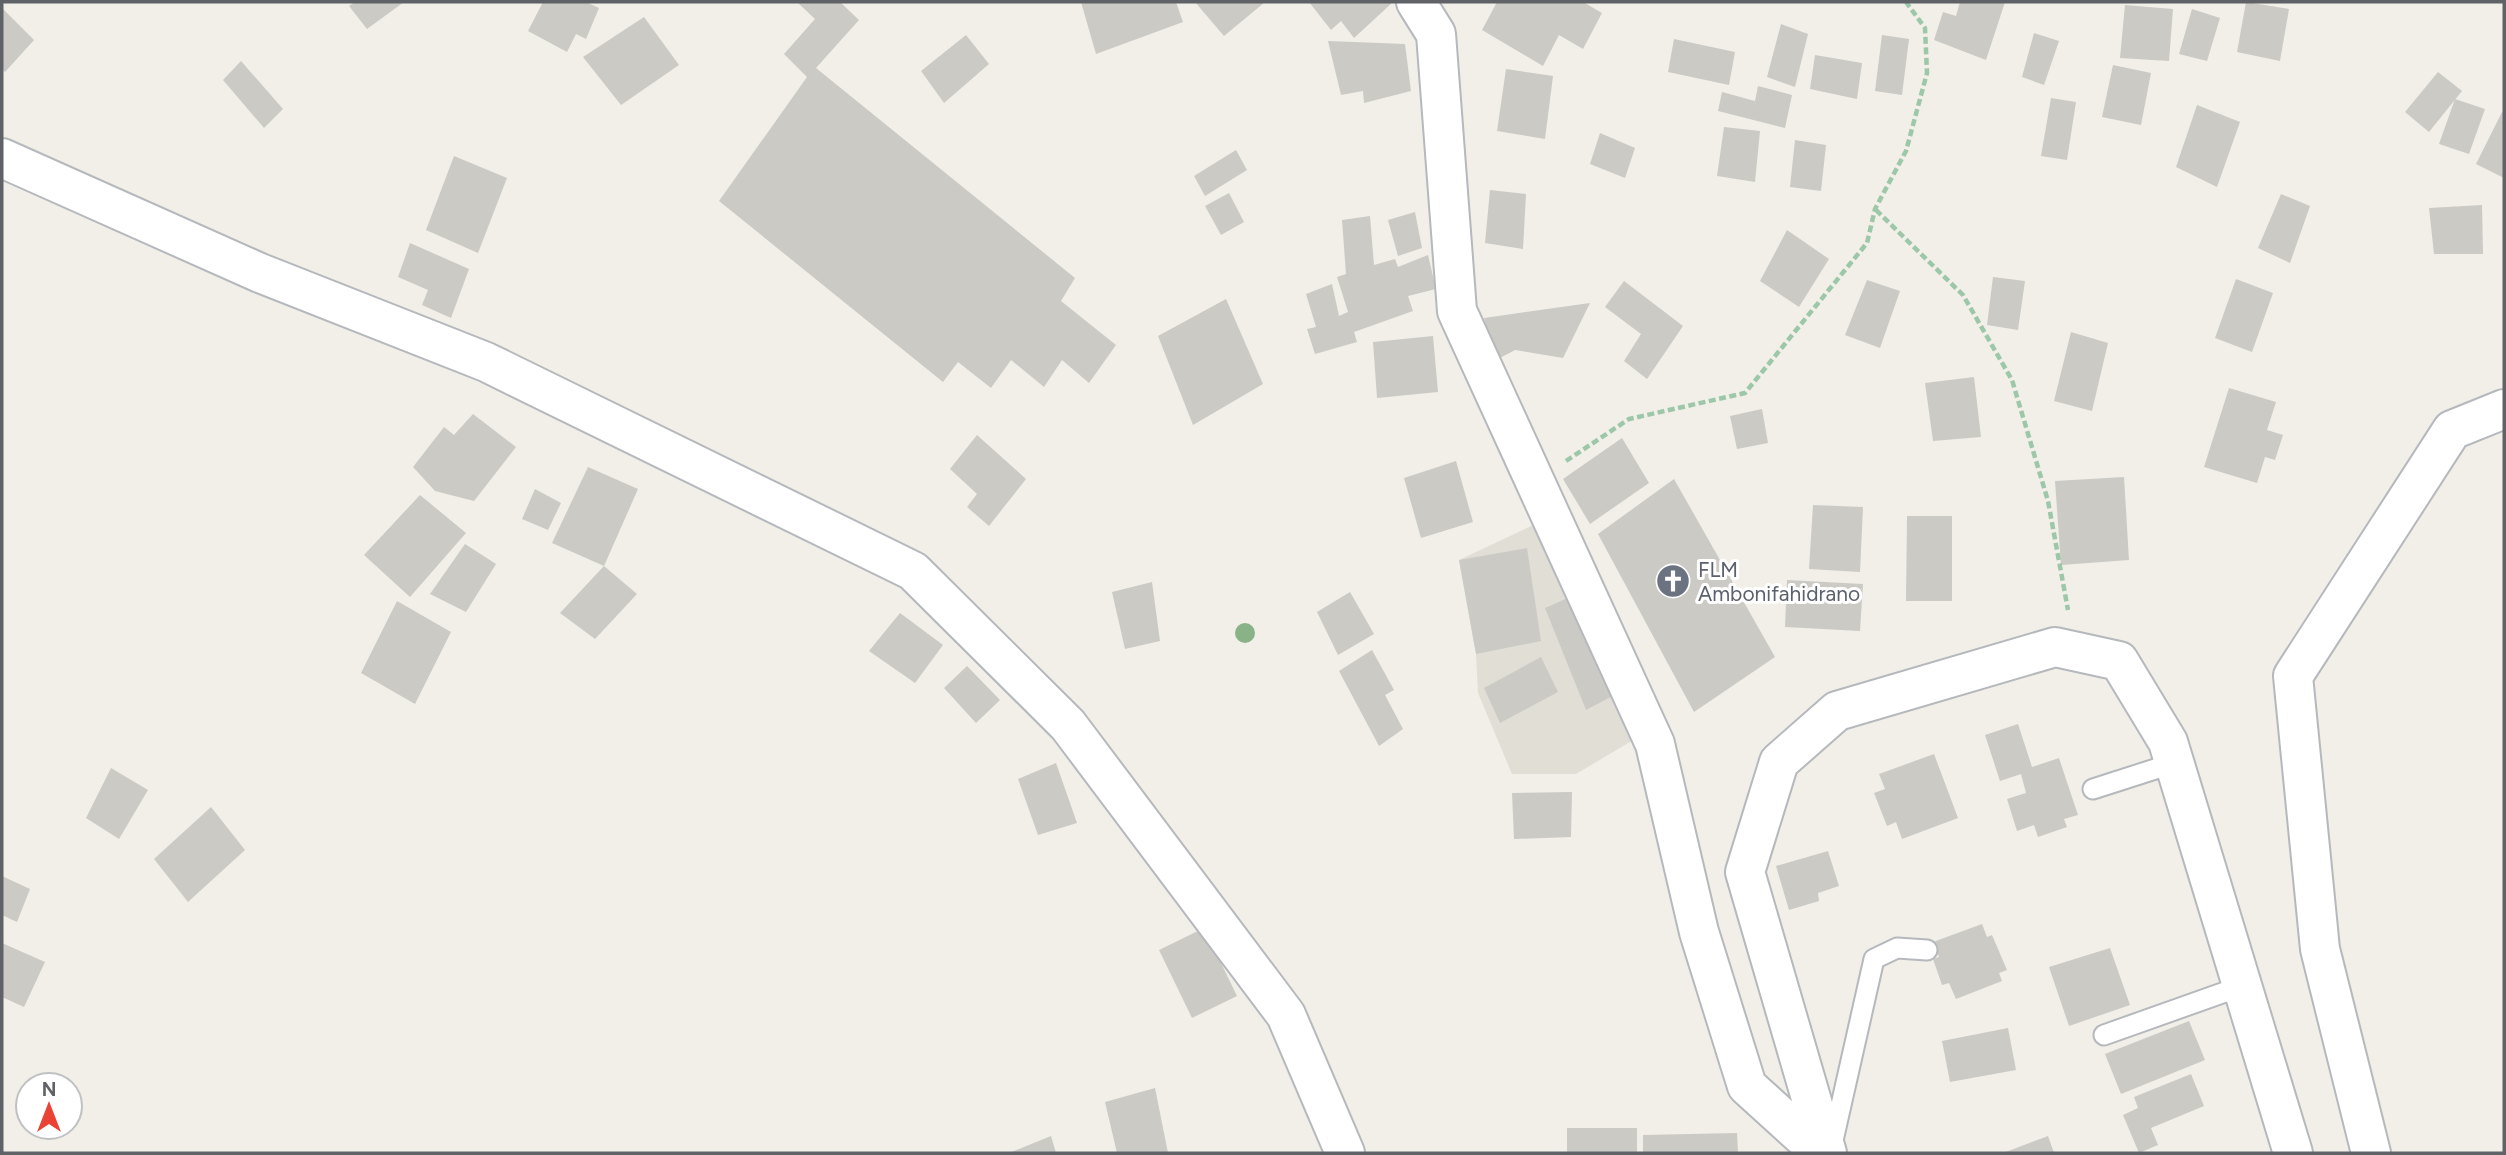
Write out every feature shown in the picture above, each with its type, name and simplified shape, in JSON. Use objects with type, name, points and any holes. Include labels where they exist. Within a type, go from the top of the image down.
[{"type":"street","points":[[1416,2],[1436,34],[1457,311],[1655,744],[1699,932],[1747,1086],[1821,1153]]},
{"type":"street","points":[[2,158],[260,273],[486,362],[913,571],[1068,725],[1286,1015],[1345,1153]]},
{"type":"street","points":[[2371,1153],[2320,949],[2292,676],[2452,430],[2504,409]]},
{"type":"street","points":[[1828,1153],[1745,872],[1779,762],[1837,711],[2055,647],[2119,661],[2168,742],[2293,1153]]},
{"type":"lane","points":[[2093,789],[2174,763]]},
{"type":"lane","points":[[1828,1153],[1874,959],[1897,947],[1927,950]]},
{"type":"lane","points":[[2104,1035],[2242,986]]},
{"type":"path","points":[[1535,482],[1629,419],[1745,393],[1867,243],[1875,209],[1906,150],[1927,74],[1925,28],[1906,2]]},
{"type":"path","points":[[1875,209],[1963,295],[2011,380],[2048,501],[2076,652]]},
{"type":"shaded area","points":[[1546,519],[1645,733],[1576,774],[1512,774],[1478,693],[1476,654],[1459,560]]},
{"type":"building","points":[[355,2],[404,2],[367,29],[349,6]]},
{"type":"building","points":[[543,2],[586,2],[599,8],[586,39],[576,34],[567,52],[528,31]]},
{"type":"building","points":[[797,2],[840,2],[859,20],[816,68],[1075,278],[1061,301],[1116,345],[1089,383],[1062,360],[1044,387],[1011,360],[991,388],[958,362],[943,382],[719,201],[807,77],[784,54],[815,19]]},
{"type":"building","points":[[1081,2],[1176,2],[1183,22],[1096,54]]},
{"type":"building","points":[[1195,2],[1265,2],[1224,36]]},
{"type":"building","points":[[1309,2],[1393,2],[1354,38],[1341,21],[1331,30]]},
{"type":"building","points":[[1497,2],[1583,2],[1602,13],[1583,49],[1559,35],[1543,66],[1482,30]]},
{"type":"building","points":[[1960,2],[2005,2],[1986,60],[1934,40],[1943,12],[1956,16]]},
{"type":"building","points":[[2246,2],[2289,9],[2280,61],[2237,52]]},
{"type":"building","points":[[2125,5],[2173,9],[2169,61],[2120,58]]},
{"type":"building","points":[[2,8],[34,40],[5,72],[2,69]]},
{"type":"building","points":[[2192,9],[2220,18],[2207,61],[2179,54]]},
{"type":"building","points":[[644,17],[679,65],[621,105],[583,57]]},
{"type":"building","points":[[1781,24],[1808,34],[1795,87],[1767,77]]},
{"type":"building","points":[[2034,33],[2059,41],[2044,85],[2022,77]]},
{"type":"building","points":[[966,35],[989,64],[944,103],[921,71]]},
{"type":"building","points":[[1882,35],[1909,39],[1902,95],[1875,91]]},
{"type":"building","points":[[1674,39],[1735,52],[1729,85],[1668,72]]},
{"type":"building","points":[[1328,41],[1405,44],[1411,91],[1364,103],[1363,91],[1341,95]]},
{"type":"building","points":[[1815,55],[1862,63],[1857,99],[1810,89]]},
{"type":"building","points":[[241,61],[283,109],[264,128],[223,80]]},
{"type":"building","points":[[2113,65],[2151,73],[2141,125],[2102,117]]},
{"type":"building","points":[[1506,69],[1553,76],[1545,139],[1497,131]]},
{"type":"building","points":[[2438,72],[2462,91],[2429,132],[2405,112]]},
{"type":"building","points":[[1758,86],[1792,95],[1785,128],[1718,111],[1722,92],[1755,101]]},
{"type":"building","points":[[2051,98],[2076,102],[2067,160],[2041,156]]},
{"type":"building","points":[[2455,99],[2485,109],[2469,154],[2439,144]]},
{"type":"building","points":[[2197,105],[2240,122],[2217,187],[2176,167]]},
{"type":"building","points":[[2502,112],[2504,113],[2504,178],[2476,164]]},
{"type":"building","points":[[1724,127],[1760,131],[1755,182],[1717,176]]},
{"type":"building","points":[[1600,133],[1635,148],[1625,178],[1590,164]]},
{"type":"building","points":[[1795,140],[1826,145],[1821,191],[1790,187]]},
{"type":"building","points":[[1236,150],[1247,170],[1205,196],[1194,176]]},
{"type":"building","points":[[454,156],[507,178],[478,253],[426,230]]},
{"type":"building","points":[[1490,190],[1526,194],[1523,249],[1485,243]]},
{"type":"building","points":[[1229,193],[1244,222],[1221,235],[1205,206]]},
{"type":"building","points":[[2281,194],[2310,206],[2290,263],[2258,248]]},
{"type":"building","points":[[2482,205],[2483,254],[2434,254],[2429,208]]},
{"type":"building","points":[[1415,212],[1422,248],[1398,256],[1388,220]]},
{"type":"building","points":[[1370,216],[1374,265],[1395,259],[1398,267],[1428,255],[1436,289],[1408,296],[1413,311],[1354,332],[1357,342],[1315,354],[1307,329],[1316,327],[1306,294],[1332,284],[1339,316],[1348,312],[1337,277],[1346,274],[1342,220]]},
{"type":"building","points":[[1787,230],[1829,259],[1799,307],[1760,281]]},
{"type":"building","points":[[410,243],[469,269],[451,318],[422,305],[428,290],[398,277]]},
{"type":"building","points":[[1993,277],[2025,281],[2018,330],[1987,325]]},
{"type":"building","points":[[2236,279],[2273,293],[2252,352],[2215,338]]},
{"type":"building","points":[[1867,280],[1900,291],[1880,348],[1845,335]]},
{"type":"building","points":[[1624,281],[1683,326],[1647,379],[1624,361],[1641,334],[1605,307]]},
{"type":"building","points":[[1226,299],[1263,384],[1193,425],[1158,336]]},
{"type":"building","points":[[1590,303],[1563,358],[1515,350],[1496,360],[1484,318]]},
{"type":"building","points":[[2071,332],[2108,343],[2092,411],[2054,401]]},
{"type":"building","points":[[1433,336],[1438,392],[1377,398],[1373,342]]},
{"type":"building","points":[[1974,377],[1981,437],[1933,441],[1925,383]]},
{"type":"building","points":[[2229,388],[2276,402],[2267,430],[2283,435],[2275,460],[2265,457],[2257,483],[2204,467]]},
{"type":"building","points":[[1762,409],[1768,443],[1737,449],[1730,416]]},
{"type":"building","points":[[473,414],[516,447],[474,501],[435,491],[413,467],[444,427],[454,435]]},
{"type":"building","points":[[977,435],[1026,479],[989,526],[967,507],[977,494],[950,469]]},
{"type":"building","points":[[1622,438],[1649,483],[1590,524],[1563,479]]},
{"type":"building","points":[[1456,461],[1473,522],[1421,538],[1404,478]]},
{"type":"building","points":[[588,467],[638,489],[604,566],[552,543]]},
{"type":"building","points":[[2124,477],[2129,560],[2061,565],[2055,481]]},
{"type":"building","points":[[1674,479],[1775,657],[1694,712],[1598,534]]},
{"type":"building","points":[[535,489],[561,503],[548,530],[522,519]]},
{"type":"building","points":[[420,495],[466,533],[410,597],[364,555]]},
{"type":"building","points":[[1813,505],[1863,507],[1860,572],[1809,569]]},
{"type":"building","points":[[1907,516],[1952,516],[1952,601],[1906,601]]},
{"type":"building","points":[[465,544],[496,564],[466,612],[430,594]]},
{"type":"building","points":[[1527,548],[1541,641],[1476,654],[1459,560]]},
{"type":"building","points":[[604,566],[637,594],[595,639],[560,613]]},
{"type":"building","points":[[1787,580],[1863,584],[1860,631],[1785,627]]},
{"type":"building","points":[[1152,582],[1160,641],[1125,649],[1112,592]]},
{"type":"building","points":[[1350,592],[1374,634],[1338,655],[1317,612]]},
{"type":"building","points":[[1579,593],[1624,690],[1586,710],[1545,608]]},
{"type":"building","points":[[397,601],[451,632],[415,704],[361,673]]},
{"type":"building","points":[[900,613],[943,645],[915,683],[869,651]]},
{"type":"building","points":[[1372,650],[1394,690],[1385,695],[1403,729],[1379,746],[1339,671]]},
{"type":"building","points":[[1541,657],[1558,692],[1500,723],[1484,688]]},
{"type":"building","points":[[967,666],[1000,700],[976,723],[944,688]]},
{"type":"building","points":[[2018,724],[2032,767],[2059,758],[2078,815],[2064,819],[2067,827],[2038,837],[2034,825],[2017,831],[2007,799],[2026,793],[2021,774],[2000,781],[1985,735]]},
{"type":"building","points":[[1934,754],[1958,818],[1902,839],[1896,822],[1887,826],[1874,793],[1885,789],[1879,774]]},
{"type":"building","points":[[1056,763],[1077,823],[1038,835],[1018,779]]},
{"type":"building","points":[[111,768],[148,790],[119,839],[86,818]]},
{"type":"building","points":[[1572,792],[1571,837],[1514,839],[1512,793]]},
{"type":"building","points":[[211,807],[245,850],[188,902],[154,859]]},
{"type":"building","points":[[1828,851],[1839,886],[1818,893],[1819,901],[1789,910],[1776,866]]},
{"type":"building","points":[[2,876],[30,889],[17,922],[2,915]]},
{"type":"building","points":[[1982,924],[1987,937],[1992,935],[2007,970],[1999,973],[2002,981],[1956,999],[1949,983],[1942,985],[1933,959],[1939,957],[1933,942]]},
{"type":"building","points":[[1204,928],[1237,996],[1192,1018],[1159,950]]},
{"type":"building","points":[[2,943],[45,962],[24,1007],[2,997]]},
{"type":"building","points":[[2110,948],[2130,1005],[2069,1026],[2049,967]]},
{"type":"building","points":[[2189,1021],[2205,1060],[2121,1094],[2105,1054]]},
{"type":"building","points":[[2008,1028],[2016,1070],[1950,1082],[1942,1041]]},
{"type":"building","points":[[2191,1074],[2204,1106],[2151,1128],[2158,1145],[2139,1153],[2123,1115],[2138,1108],[2134,1097]]},
{"type":"building","points":[[1155,1088],[1168,1153],[1117,1153],[1105,1102]]},
{"type":"building","points":[[1567,1128],[1637,1128],[1637,1153],[1567,1153]]},
{"type":"building","points":[[1737,1133],[1738,1153],[1643,1153],[1643,1135]]},
{"type":"building","points":[[1051,1136],[1056,1153],[1009,1153]]},
{"type":"building","points":[[2048,1136],[2054,1153],[2003,1153]]},
{"type":"place","name":"FLM Ambonifahidrano","points":[[1673,581]]}]
